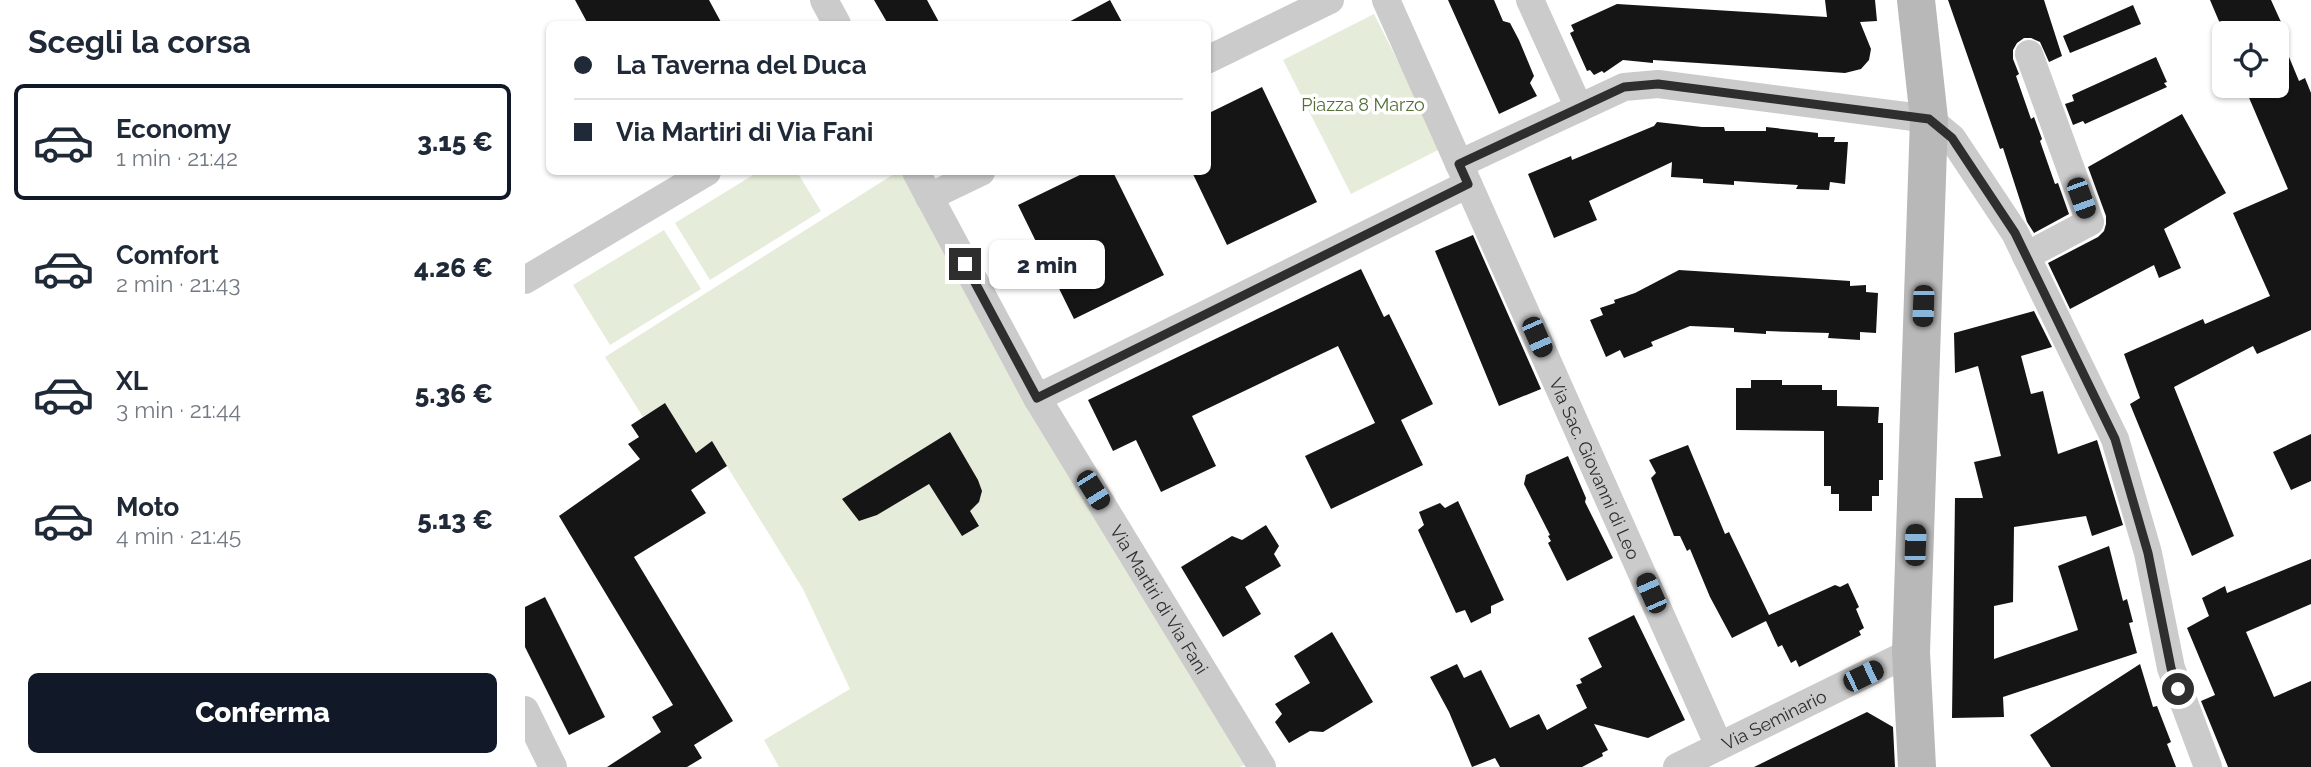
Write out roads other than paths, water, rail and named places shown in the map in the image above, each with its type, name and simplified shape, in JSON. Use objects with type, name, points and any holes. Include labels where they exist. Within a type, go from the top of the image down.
[{"type":"street","points":[[824,0],[835,21]]},
{"type":"street","points":[[1211,58],[1330,0]]},
{"type":"street","name":"Via Sac. Giovanni di Leo","points":[[1386,0],[1719,746]]},
{"type":"street","points":[[1530,0],[1579,108]]},
{"type":"street","points":[[1916,0],[1929,119],[1911,652],[1917,767]]},
{"type":"street","points":[[2027,256],[2090,222],[2028,54]]},
{"type":"street","points":[[1037,398],[1464,174],[1579,108],[1624,87],[1658,84],[1929,119],[1952,138],[2015,233],[2115,439],[2148,553],[2171,668],[2208,767]]},
{"type":"street","points":[[525,280],[702,175]]},
{"type":"street","name":"Via Martiri di Via Fani","points":[[918,175],[1037,398],[1262,767]]},
{"type":"street","points":[[929,197],[975,175]]},
{"type":"street","name":"Via Seminario","points":[[1677,767],[1911,652]]},
{"type":"street","points":[[525,710],[553,767]]},
{"type":"park label","name":"Piazza 8 Marzo","points":[[1363,104]]}]
